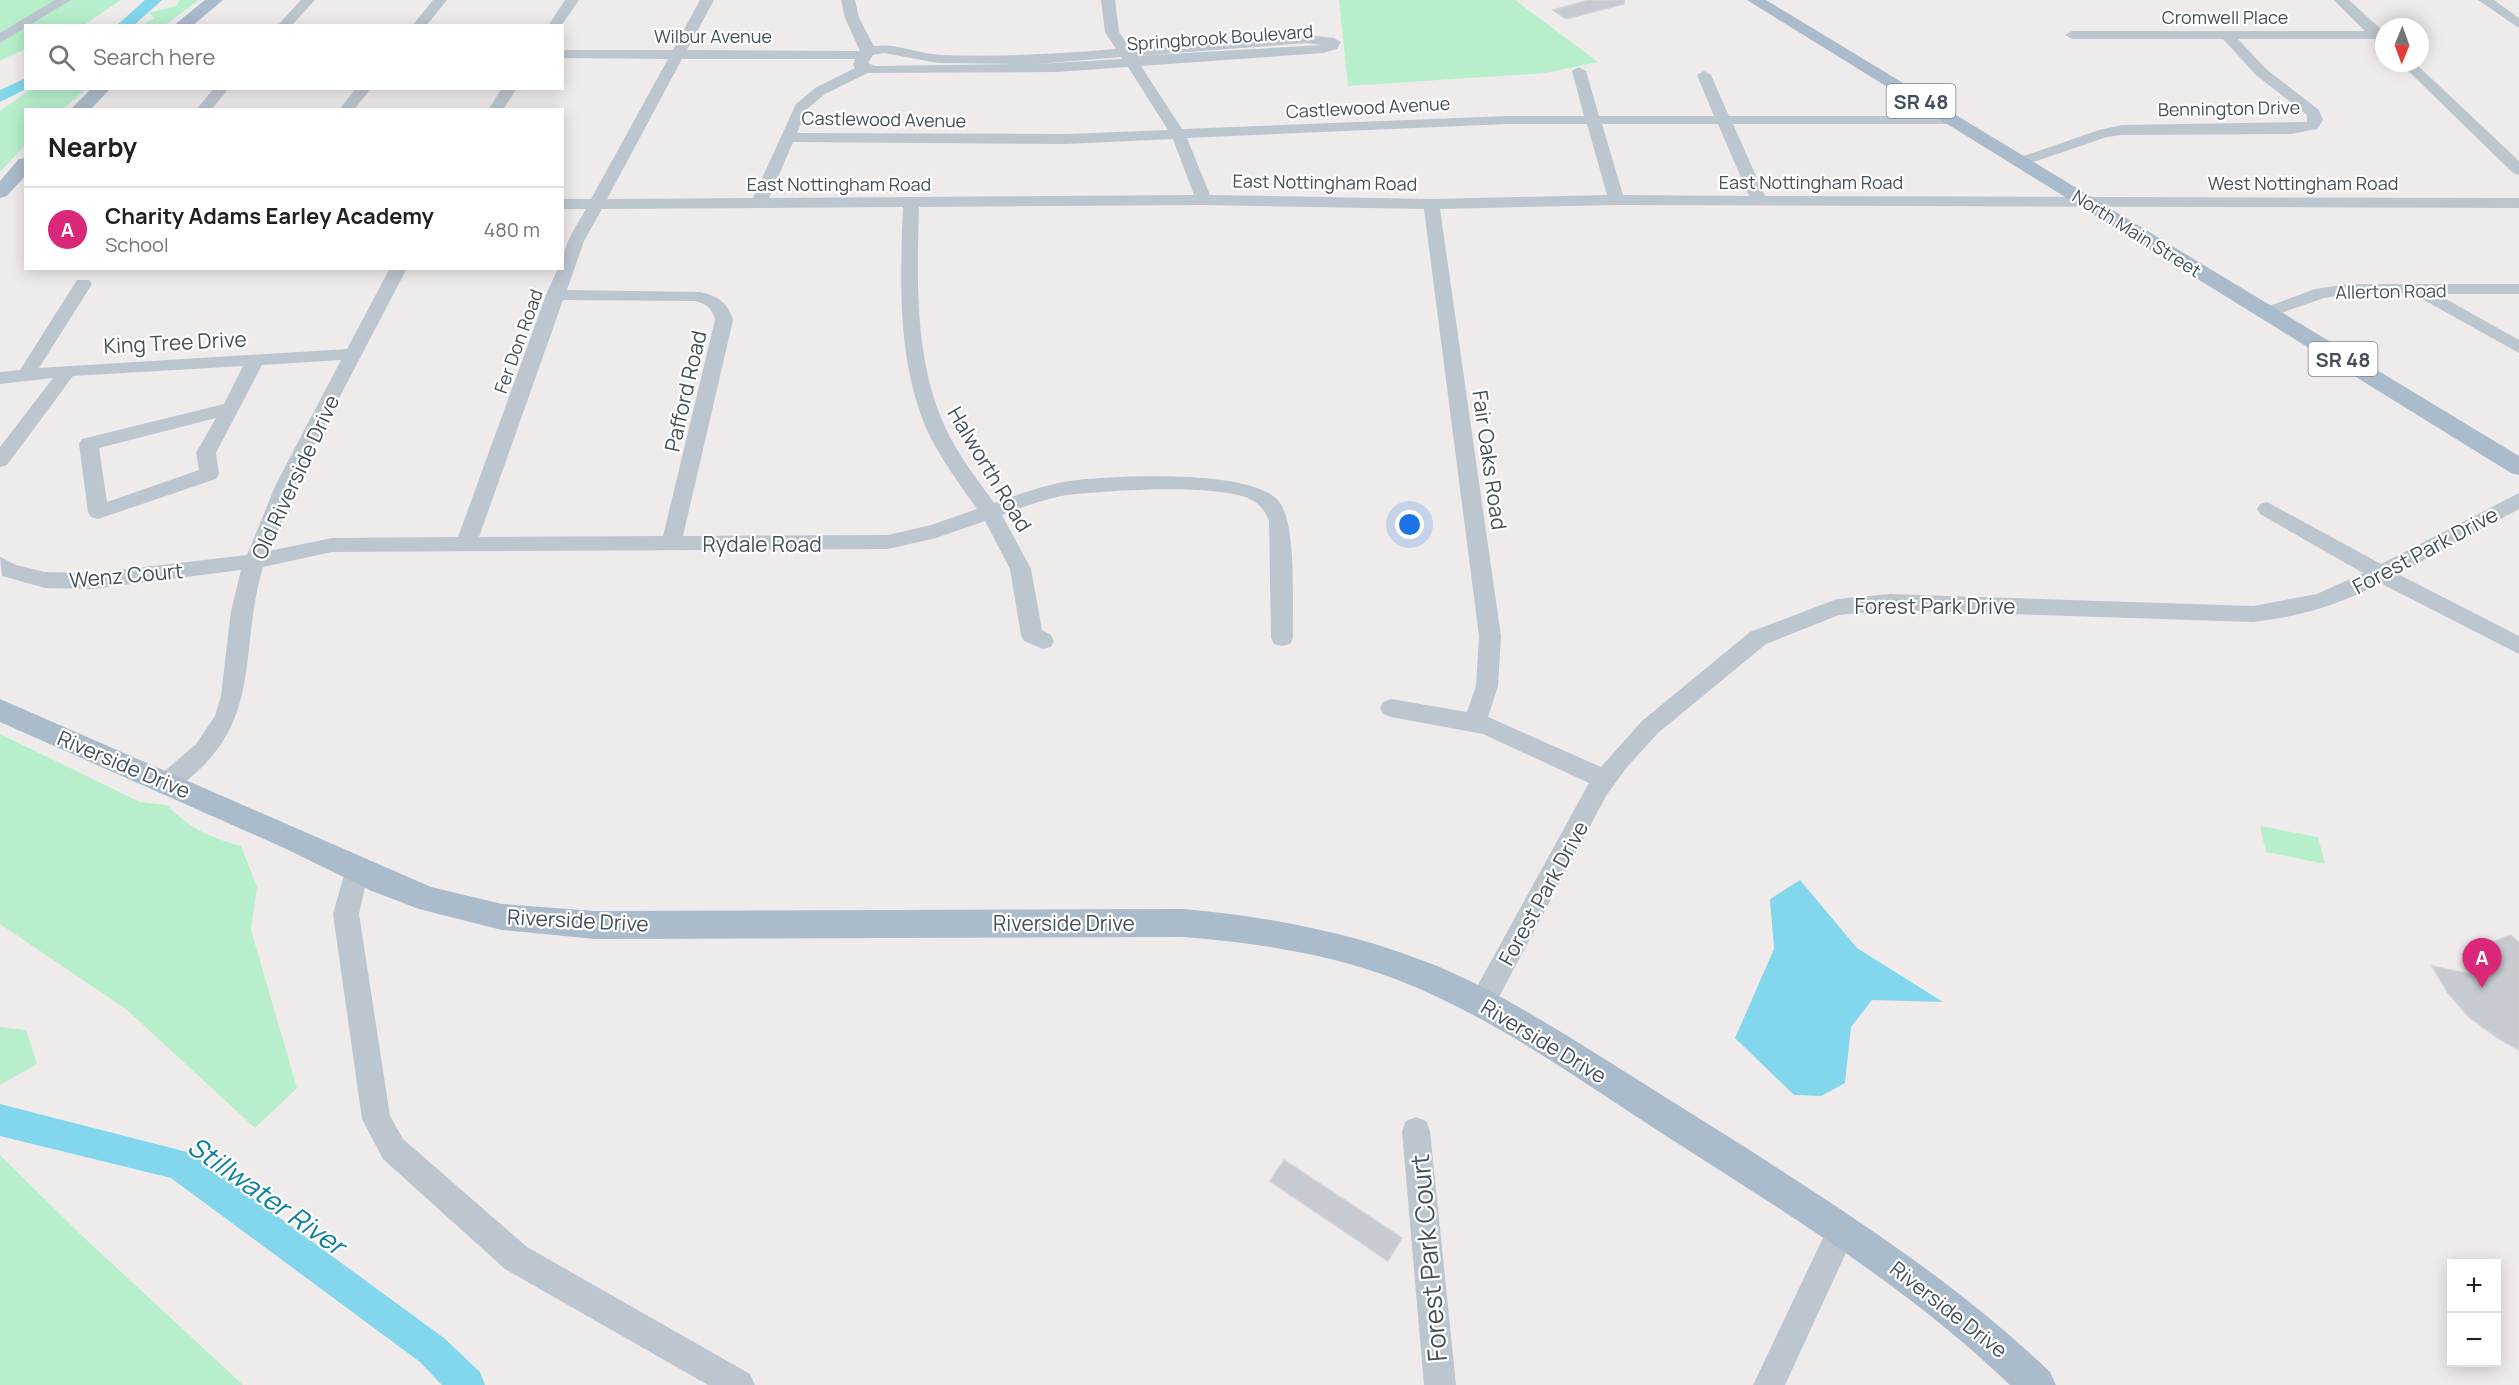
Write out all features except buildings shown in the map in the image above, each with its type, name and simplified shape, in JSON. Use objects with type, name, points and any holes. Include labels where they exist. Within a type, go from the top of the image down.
[{"type":"main road","points":[[185,24],[215,0]]},
{"type":"main road","name":"North Main Street","points":[[1755,0],[2519,467]]},
{"type":"main road","points":[[81,108],[101,90]]},
{"type":"main road","points":[[0,192],[24,165]]},
{"type":"main road","name":"Riverside Drive","points":[[0,710],[168,782],[357,869],[430,900],[467,911],[557,923],[1184,922],[1233,926],[1317,940],[1359,952],[1424,975],[1482,1003],[1842,1229],[1935,1293],[1998,1345],[2037,1385]]},
{"type":"street","points":[[25,24],[64,0]]},
{"type":"street","points":[[285,24],[308,0]]},
{"type":"street","points":[[420,24],[440,0]]},
{"type":"street","points":[[555,24],[572,0]]},
{"type":"street","name":"Fer Don Road","points":[[466,544],[576,241],[707,0]]},
{"type":"street","points":[[758,204],[795,114],[810,99],[866,58],[848,0]]},
{"type":"street","points":[[1108,0],[1109,24],[1127,58],[1179,136],[1204,200]]},
{"type":"street","points":[[2341,0],[2375,32]]},
{"type":"street","points":[[2485,0],[2519,24]]},
{"type":"street","points":[[865,9],[884,49]]},
{"type":"street","points":[[0,39],[24,24]]},
{"type":"street","name":"Cromwell Place","points":[[2072,34],[2375,38]]},
{"type":"street","name":"Bennington Drive","points":[[2020,162],[2104,133],[2122,130],[2291,129],[2312,126],[2316,120],[2314,113],[2261,72],[2228,35]]},
{"type":"street","name":"Springbrook Boulevard","points":[[866,58],[884,49],[938,59],[1127,58],[1323,49],[1332,46],[1334,42],[1306,39],[1127,58],[1003,70],[866,58]]},
{"type":"street","name":"Wilbur Avenue","points":[[564,54],[866,58]]},
{"type":"street","points":[[1579,71],[1617,200]]},
{"type":"street","points":[[2416,72],[2519,170]]},
{"type":"street","points":[[1704,75],[1758,201]]},
{"type":"street","points":[[204,108],[220,90]]},
{"type":"street","points":[[348,108],[362,90]]},
{"type":"street","points":[[496,108],[509,90]]},
{"type":"street","name":"Castlewood Avenue","points":[[786,137],[978,140],[1179,136],[1451,122],[1593,119],[1726,122],[1952,120]]},
{"type":"street","name":"East Nottingham Road","points":[[564,204],[911,204],[1015,200],[1204,200],[1431,204],[1617,200],[2087,202]]},
{"type":"street","name":"West Nottingham Road","points":[[2087,202],[2519,203]]},
{"type":"street","name":"Halworth Road","points":[[911,204],[909,244],[915,361],[937,429],[1017,559],[1025,579],[1032,635],[1043,641]]},
{"type":"street","name":"Fair Oaks Road","points":[[1431,204],[1490,636],[1487,686],[1475,722]]},
{"type":"street","name":"Old Riverside Drive","points":[[168,782],[211,742],[231,704],[235,689],[240,620],[255,561],[268,523],[398,270]]},
{"type":"street","points":[[26,375],[84,284]]},
{"type":"street","points":[[2417,290],[2519,347]]},
{"type":"street","name":"Allerton Road","points":[[2267,313],[2328,292],[2519,290]]},
{"type":"street","name":"Pafford Road","points":[[555,296],[694,296],[714,301],[723,312],[724,320],[671,544]]},
{"type":"street","name":"King Tree Drive","points":[[0,378],[68,371],[353,354]]},
{"type":"street","points":[[231,408],[89,444],[99,512],[208,474],[206,453],[231,408],[255,360]]},
{"type":"street","points":[[0,460],[68,371]]},
{"type":"street","name":"Rydale Road","points":[[255,561],[332,545],[888,542],[934,533],[1038,494],[1076,487],[1224,486],[1245,489],[1261,496],[1275,509],[1280,521],[1282,638]]},
{"type":"street","name":"Forest Park Drive","points":[[1482,1003],[1605,780],[1619,760],[1650,728],[1758,638],[1837,606],[1890,602],[2253,614],[2320,604],[2519,500]]},
{"type":"street","points":[[2267,509],[2381,574],[2519,646]]},
{"type":"street","name":"Wenz Court","points":[[0,564],[9,571],[45,580],[93,581],[255,561]]},
{"type":"street","points":[[1391,708],[1475,722],[1516,737],[1605,780]]},
{"type":"street","points":[[357,869],[346,914],[376,1119],[393,1149],[516,1258],[740,1385]]},
{"type":"street","name":"Forest Park Court","points":[[1416,1131],[1440,1385]]},
{"type":"street","points":[[1769,1385],[1842,1229]]},
{"type":"green space","points":[[0,0],[121,0],[85,24],[24,24],[24,49],[0,61]]},
{"type":"green space","points":[[180,0],[199,0],[166,24],[144,24],[155,18],[149,13],[176,6]]},
{"type":"green space","points":[[1339,0],[1515,0],[1598,62],[1545,73],[1348,86]]},
{"type":"green space","points":[[30,90],[85,90],[64,108],[24,108],[24,146],[0,172],[0,111]]},
{"type":"green space","points":[[0,734],[140,802],[167,805],[201,831],[241,846],[257,887],[251,930],[297,1088],[255,1128],[126,1009],[0,924]]},
{"type":"green space","points":[[2260,826],[2318,837],[2325,864],[2266,852]]},
{"type":"green space","points":[[0,1027],[26,1030],[37,1064],[0,1085]]},
{"type":"green space","points":[[0,1155],[79,1233],[243,1385],[0,1385]]},
{"type":"water","points":[[1800,880],[1857,948],[1943,1002],[1872,1000],[1851,1027],[1845,1083],[1821,1096],[1794,1095],[1735,1038],[1774,949],[1770,899]]},
{"type":"waterway","name":"Stillwater River","points":[[125,24],[154,0]]},
{"type":"waterway","name":"Stillwater River","points":[[0,97],[24,84]]},
{"type":"waterway","name":"Stillwater River","points":[[0,1120],[179,1164],[432,1350],[467,1385]]},
{"type":"place","name":"Charity Adams Earley Academy","points":[[2482,988]]}]
